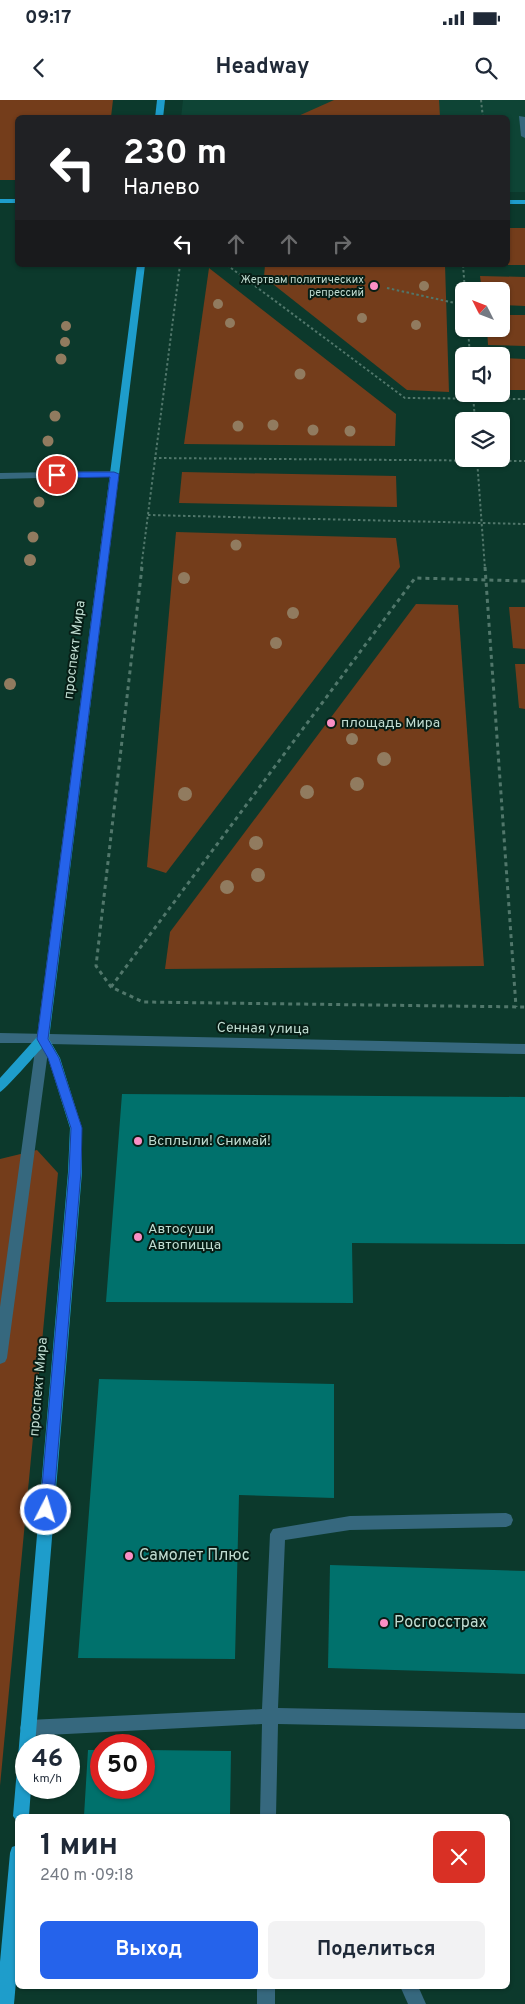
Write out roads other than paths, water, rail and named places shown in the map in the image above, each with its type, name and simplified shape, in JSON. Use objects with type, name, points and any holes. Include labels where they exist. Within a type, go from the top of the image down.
[{"type":"main road","points":[[160,115],[162,100]]},
{"type":"main road","points":[[0,201],[15,201]]},
{"type":"main road","points":[[510,202],[525,202]]},
{"type":"main road","name":"проспект Мира","points":[[28,1734],[75,1172],[76,1128],[54,1058],[43,1039],[141,267]]},
{"type":"main road","points":[[0,1087],[12,1071],[43,1039]]},
{"type":"main road","points":[[21,1814],[22,1799]]},
{"type":"main road","points":[[5,2004],[15,1888]]},
{"type":"street","points":[[522,118],[525,136]]},
{"type":"street","points":[[0,476],[114,474]]},
{"type":"street","name":"Сенная улица","points":[[0,1038],[525,1049]]},
{"type":"street","points":[[0,1358],[43,1039]]},
{"type":"street","points":[[268,1814],[270,1716],[278,1534],[350,1523],[506,1520]]},
{"type":"street","points":[[28,1728],[270,1716],[525,1721]]},
{"type":"street","points":[[266,1989],[266,2004]]},
{"type":"street","points":[[410,1989],[417,2004]]},
{"type":"place","name":"Жертвам политических репрессий","points":[[374,286]]},
{"type":"place","name":"площадь Мира","points":[[331,723]]},
{"type":"place","name":"Всплыли! Снимай!","points":[[138,1141]]},
{"type":"place","name":"Автосуши Автопицца","points":[[138,1237]]},
{"type":"place","name":"Самолет Плюс","points":[[129,1556]]},
{"type":"place","name":"Росгосстрах","points":[[384,1623]]}]
